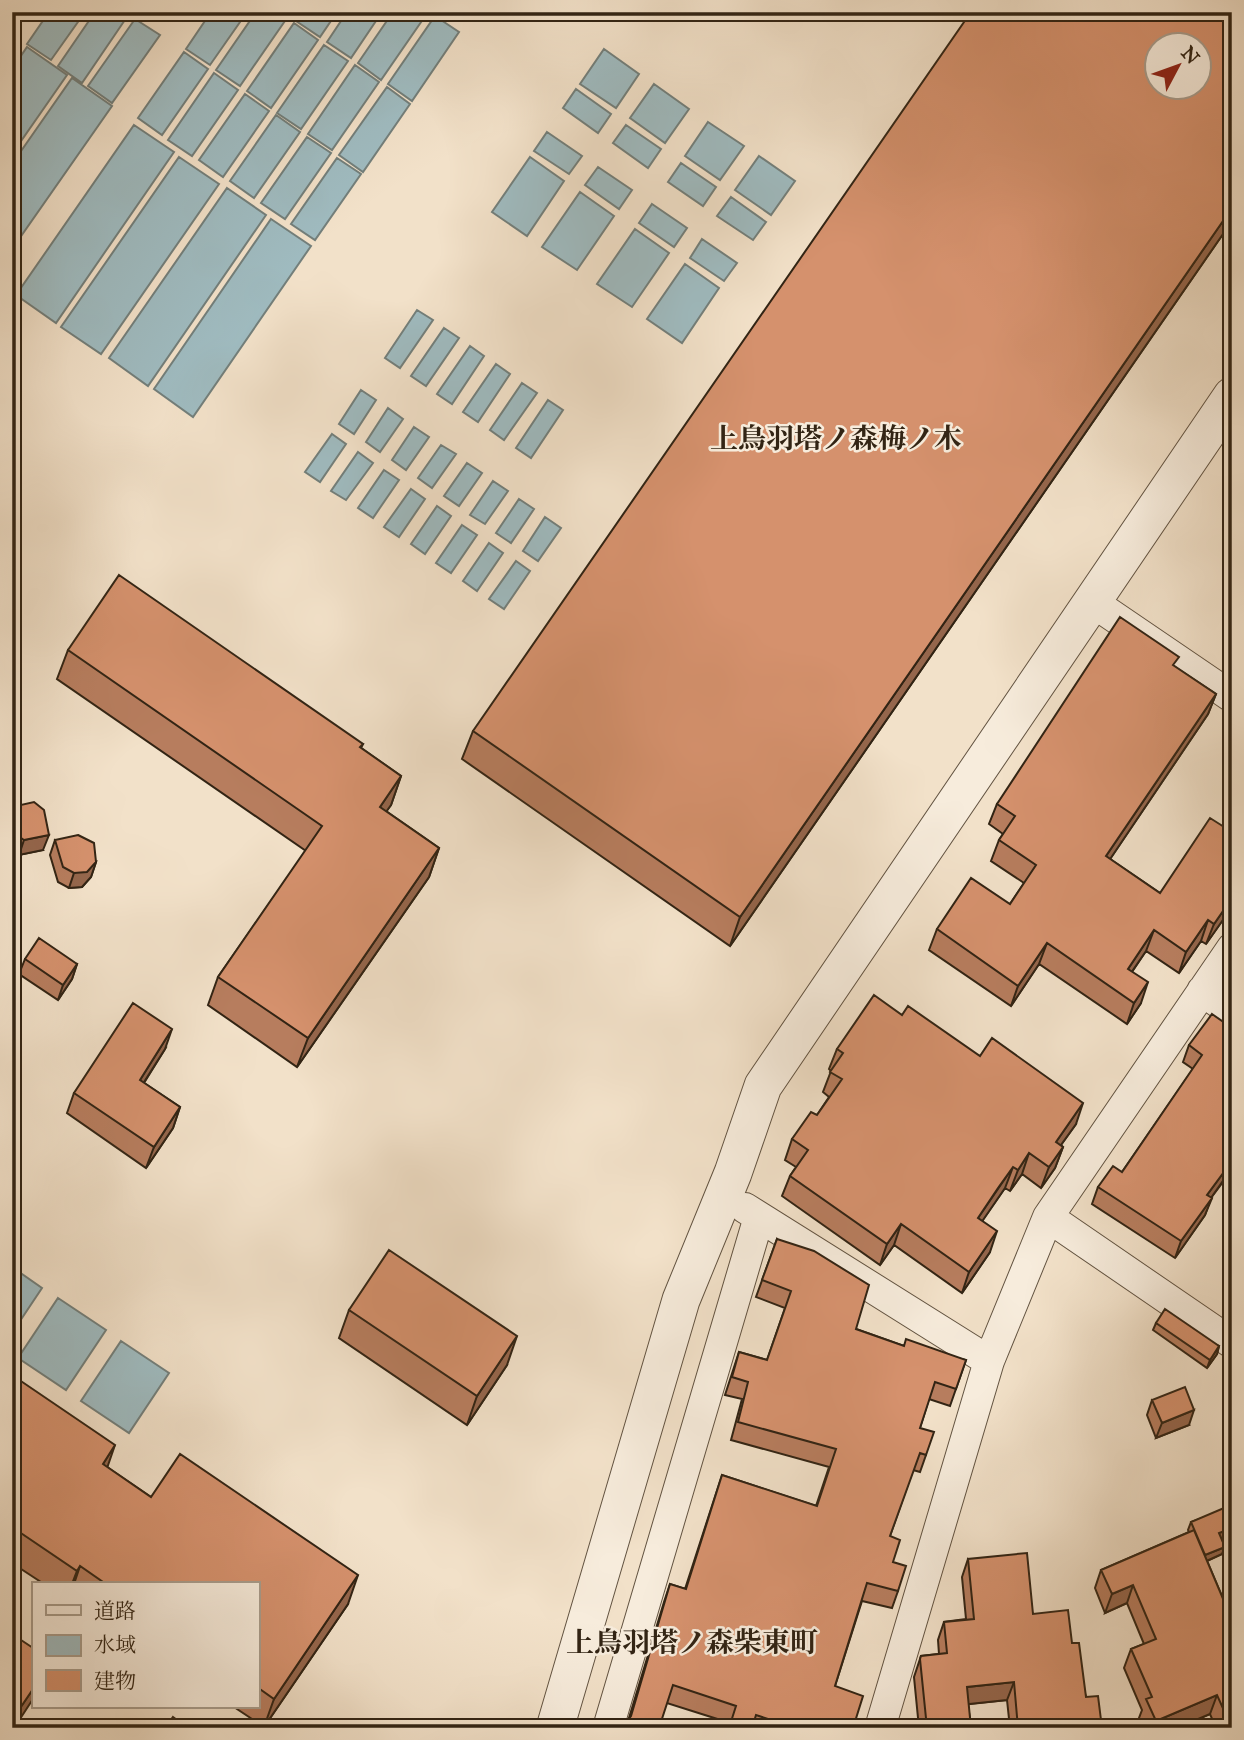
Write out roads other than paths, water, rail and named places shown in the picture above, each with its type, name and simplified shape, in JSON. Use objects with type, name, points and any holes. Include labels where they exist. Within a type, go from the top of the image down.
[{"type":"street","points":[[555,1728],[681,1300],[724,1195],[763,1086],[1232,396]]},
{"type":"street","points":[[1091,601],[1232,697]]},
{"type":"street","points":[[880,1728],[989,1361],[1048,1217],[1232,948]]},
{"type":"street","points":[[1202,991],[1232,1012]]},
{"type":"street","points":[[724,1195],[989,1361]]},
{"type":"street","points":[[608,1728],[759,1217]]},
{"type":"street","points":[[1048,1217],[1232,1343]]},
{"type":"water","points":[[49,12],[85,12],[51,60],[27,44]]},
{"type":"water","points":[[95,12],[129,14],[82,83],[58,66]]},
{"type":"water","points":[[211,12],[247,12],[210,65],[186,49]]},
{"type":"water","points":[[256,12],[279,12],[287,18],[240,86],[216,70]]},
{"type":"water","points":[[302,12],[337,12],[320,37],[296,21]]},
{"type":"water","points":[[347,12],[382,12],[351,58],[327,42]]},
{"type":"water","points":[[393,12],[428,12],[381,80],[358,63]]},
{"type":"water","points":[[435,16],[459,32],[412,101],[388,84]]},
{"type":"water","points":[[135,19],[160,35],[112,103],[88,86]]},
{"type":"water","points":[[294,23],[318,40],[271,108],[247,91]]},
{"type":"water","points":[[324,45],[348,61],[301,129],[277,113]]},
{"type":"water","points":[[27,47],[67,75],[12,154],[12,69]]},
{"type":"water","points":[[604,49],[639,74],[616,108],[580,84]]},
{"type":"water","points":[[184,52],[208,69],[162,135],[138,118]]},
{"type":"water","points":[[355,65],[379,82],[332,150],[308,134]]},
{"type":"water","points":[[214,73],[238,90],[192,156],[168,140]]},
{"type":"water","points":[[72,78],[112,106],[12,249],[12,164]]},
{"type":"water","points":[[654,84],[689,109],[665,143],[630,118]]},
{"type":"water","points":[[387,87],[410,104],[363,172],[339,155]]},
{"type":"water","points":[[576,89],[611,114],[598,133],[563,108]]},
{"type":"water","points":[[245,94],[269,111],[223,177],[199,160]]},
{"type":"water","points":[[276,115],[300,132],[254,198],[230,181]]},
{"type":"water","points":[[708,122],[744,146],[720,180],[685,156]]},
{"type":"water","points":[[134,125],[174,152],[56,323],[16,295]]},
{"type":"water","points":[[626,125],[661,149],[648,168],[613,143]]},
{"type":"water","points":[[547,132],[582,156],[569,174],[534,151]]},
{"type":"water","points":[[307,137],[331,153],[285,219],[261,203]]},
{"type":"water","points":[[759,156],[795,181],[771,215],[735,190]]},
{"type":"water","points":[[179,157],[219,184],[101,354],[61,327]]},
{"type":"water","points":[[530,157],[564,181],[527,236],[492,212]]},
{"type":"water","points":[[337,158],[361,174],[315,240],[291,224]]},
{"type":"water","points":[[681,163],[716,187],[703,206],[668,182]]},
{"type":"water","points":[[598,167],[632,190],[619,209],[585,185]]},
{"type":"water","points":[[227,188],[266,215],[148,386],[109,358]]},
{"type":"water","points":[[580,192],[614,216],[577,270],[542,247]]},
{"type":"water","points":[[731,197],[766,222],[753,240],[717,216]]},
{"type":"water","points":[[652,204],[687,228],[674,247],[639,223]]},
{"type":"water","points":[[271,219],[311,246],[193,417],[154,389]]},
{"type":"water","points":[[635,229],[669,253],[632,307],[597,284]]},
{"type":"water","points":[[702,239],[737,263],[724,281],[690,258]]},
{"type":"water","points":[[685,264],[719,288],[682,343],[647,319]]},
{"type":"water","points":[[417,310],[433,320],[400,368],[385,358]]},
{"type":"water","points":[[444,328],[459,338],[426,386],[411,376]]},
{"type":"water","points":[[470,346],[484,356],[452,404],[437,394]]},
{"type":"water","points":[[496,364],[510,374],[478,422],[463,412]]},
{"type":"water","points":[[522,383],[537,393],[504,440],[490,430]]},
{"type":"water","points":[[361,390],[376,400],[354,434],[339,424]]},
{"type":"water","points":[[548,400],[563,410],[531,458],[516,448]]},
{"type":"water","points":[[388,408],[403,419],[380,452],[366,442]]},
{"type":"water","points":[[414,427],[429,437],[406,470],[392,460]]},
{"type":"water","points":[[332,434],[346,444],[320,482],[305,472]]},
{"type":"water","points":[[441,445],[456,454],[432,488],[418,478]]},
{"type":"water","points":[[358,452],[373,463],[346,500],[331,491]]},
{"type":"water","points":[[467,463],[482,473],[459,506],[444,496]]},
{"type":"water","points":[[384,470],[399,480],[373,518],[358,508]]},
{"type":"water","points":[[493,481],[508,491],[485,524],[470,515]]},
{"type":"water","points":[[411,489],[425,499],[399,537],[384,527]]},
{"type":"water","points":[[519,499],[534,509],[511,543],[496,533]]},
{"type":"water","points":[[437,506],[451,516],[425,554],[411,544]]},
{"type":"water","points":[[545,517],[561,528],[538,561],[523,551]]},
{"type":"water","points":[[462,525],[477,535],[451,573],[436,563]]},
{"type":"water","points":[[489,543],[503,553],[477,591],[463,581]]},
{"type":"water","points":[[516,561],[530,571],[504,609],[489,599]]},
{"type":"water","points":[[12,1267],[42,1288],[12,1333]]},
{"type":"water","points":[[58,1298],[106,1330],[66,1390],[18,1358]]},
{"type":"water","points":[[121,1341],[169,1373],[129,1433],[81,1401]]},
{"type":"district","name":"上鳥羽塔ノ森梅ノ木","points":[[836,438]]},
{"type":"district","name":"上鳥羽塔ノ森柴東町","points":[[692,1642]]}]
